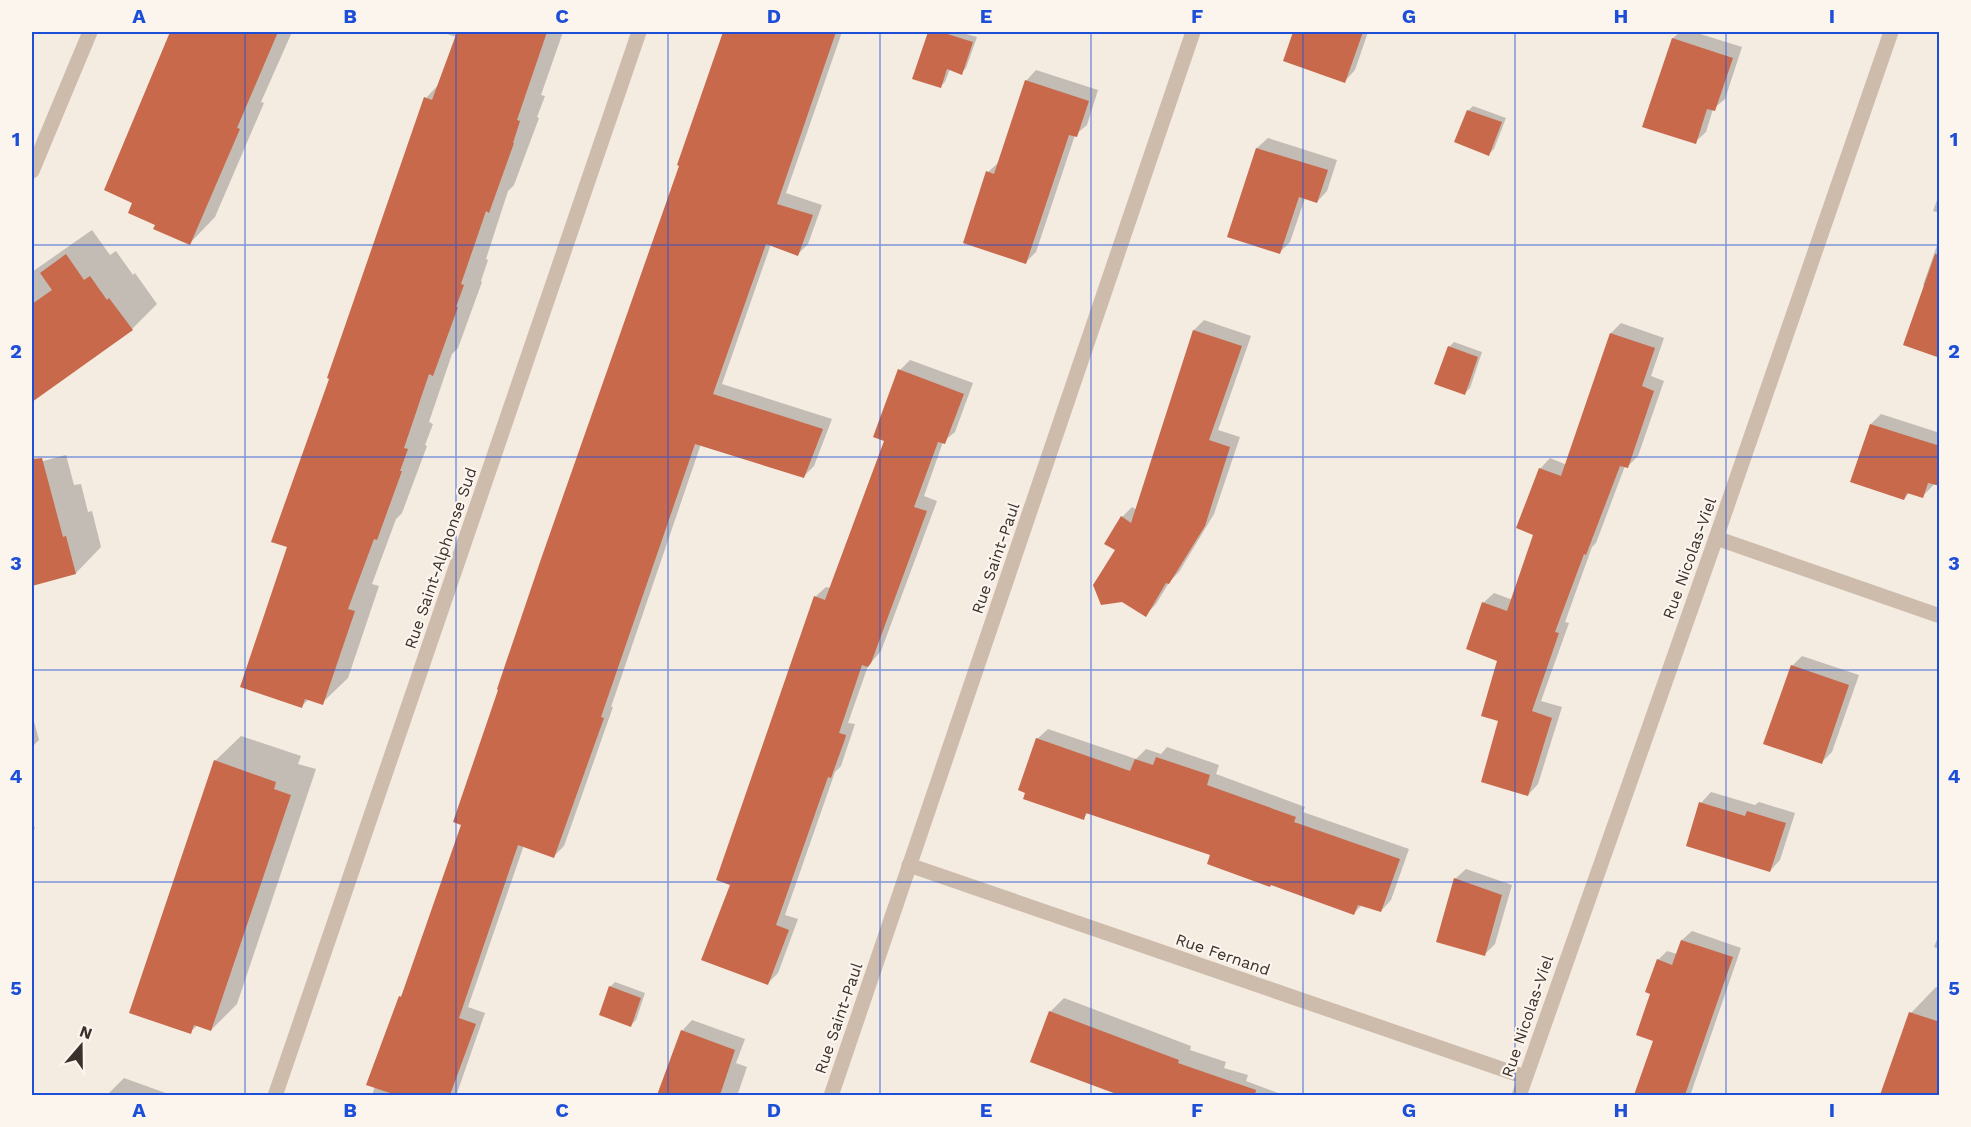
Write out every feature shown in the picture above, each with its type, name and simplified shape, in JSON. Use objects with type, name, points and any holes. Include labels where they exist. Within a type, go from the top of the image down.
[{"type":"street","points":[[32,171],[90,32]]},
{"type":"street","name":"Rue Saint-Alphonse Sud","points":[[275,1095],[639,32]]},
{"type":"street","name":"Rue Saint-Paul","points":[[831,1095],[1193,32]]},
{"type":"street","name":"Rue Nicolas-Viel","points":[[1519,1095],[1716,538],[1891,32]]},
{"type":"street","points":[[1716,538],[1940,616]]},
{"type":"street","name":"Rue Fernand","points":[[909,865],[1525,1077]]},
{"type":"building","points":[[170,32],[278,32],[237,128],[240,129],[190,245],[153,229],[155,225],[128,213],[132,203],[104,190]]},
{"type":"building","points":[[457,32],[547,32],[517,120],[520,121],[514,143],[489,213],[486,211],[461,284],[464,285],[456,307],[458,307],[433,376],[429,374],[404,448],[408,449],[400,471],[402,471],[377,540],[374,539],[348,609],[355,611],[323,705],[305,699],[302,708],[240,687],[287,547],[271,542],[329,379],[327,378],[424,97],[432,100]]},
{"type":"building","points":[[723,32],[836,32],[777,204],[813,215],[798,256],[766,244],[713,394],[823,429],[804,478],[695,444],[601,717],[604,718],[554,858],[518,845],[459,1018],[476,1024],[450,1095],[396,1095],[366,1085],[399,996],[401,997],[461,825],[453,822]]},
{"type":"building","points":[[928,32],[941,32],[973,42],[962,75],[947,69],[941,88],[912,79]]},
{"type":"building","points":[[1293,32],[1363,32],[1345,83],[1283,61]]},
{"type":"building","points":[[1672,38],[1733,58],[1715,111],[1707,109],[1696,144],[1642,127]]},
{"type":"building","points":[[1025,80],[1089,101],[1077,137],[1069,135],[1026,264],[963,243],[986,171],[994,174]]},
{"type":"building","points":[[1467,110],[1502,122],[1489,156],[1454,142]]},
{"type":"building","points":[[1256,148],[1328,170],[1317,203],[1299,197],[1280,254],[1227,237]]},
{"type":"building","points":[[66,254],[84,280],[90,276],[133,330],[32,402],[32,304],[52,290],[40,273]]},
{"type":"building","points":[[1935,254],[1940,255],[1940,358],[1903,345]]},
{"type":"building","points":[[1193,330],[1242,346],[1209,440],[1230,447],[1205,526],[1146,617],[1122,602],[1101,605],[1093,585],[1115,550],[1104,544],[1121,516],[1131,523]]},
{"type":"building","points":[[1610,333],[1655,348],[1642,386],[1654,391],[1628,468],[1620,466],[1555,632],[1559,633],[1532,711],[1552,718],[1528,796],[1481,782],[1498,721],[1481,716],[1497,661],[1466,649],[1482,602],[1507,611],[1533,535],[1516,528],[1539,468],[1561,476]]},
{"type":"building","points":[[1448,346],[1478,357],[1465,395],[1434,384]]},
{"type":"building","points":[[898,369],[964,394],[945,444],[938,442],[914,507],[927,511],[871,663],[868,667],[862,665],[839,733],[846,735],[845,739],[831,778],[828,777],[776,925],[789,930],[768,985],[701,960],[730,885],[716,880],[814,596],[825,600],[884,441],[873,437]]},
{"type":"building","points":[[1870,424],[1940,446],[1940,486],[1928,483],[1923,498],[1907,493],[1904,500],[1850,482]]},
{"type":"building","points":[[42,458],[63,537],[66,536],[76,574],[32,586],[32,459]]},
{"type":"building","points":[[1791,665],[1849,685],[1822,764],[1763,744]]},
{"type":"building","points":[[1036,738],[1130,771],[1135,759],[1153,765],[1156,757],[1210,775],[1207,785],[1296,817],[1294,822],[1400,859],[1381,912],[1358,905],[1354,915],[1207,864],[1210,855],[1086,813],[1084,820],[1023,799],[1025,793],[1018,790]]},
{"type":"building","points":[[214,760],[276,782],[274,789],[291,795],[211,1031],[194,1025],[191,1034],[129,1013]]},
{"type":"building","points":[[1699,802],[1745,816],[1747,811],[1786,823],[1770,872],[1686,846]]},
{"type":"building","points":[[1454,878],[1502,895],[1485,956],[1436,942]]},
{"type":"building","points":[[1681,940],[1733,957],[1685,1095],[1634,1095],[1653,1041],[1636,1035],[1650,994],[1645,992],[1657,959],[1672,965]]},
{"type":"building","points":[[609,986],[641,998],[631,1027],[599,1015]]},
{"type":"building","points":[[1049,1011],[1179,1060],[1178,1063],[1256,1090],[1255,1095],[1119,1095],[1030,1062]]},
{"type":"building","points":[[1909,1012],[1940,1022],[1940,1095],[1880,1095]]},
{"type":"building","points":[[681,1030],[735,1050],[720,1095],[657,1095]]}]
